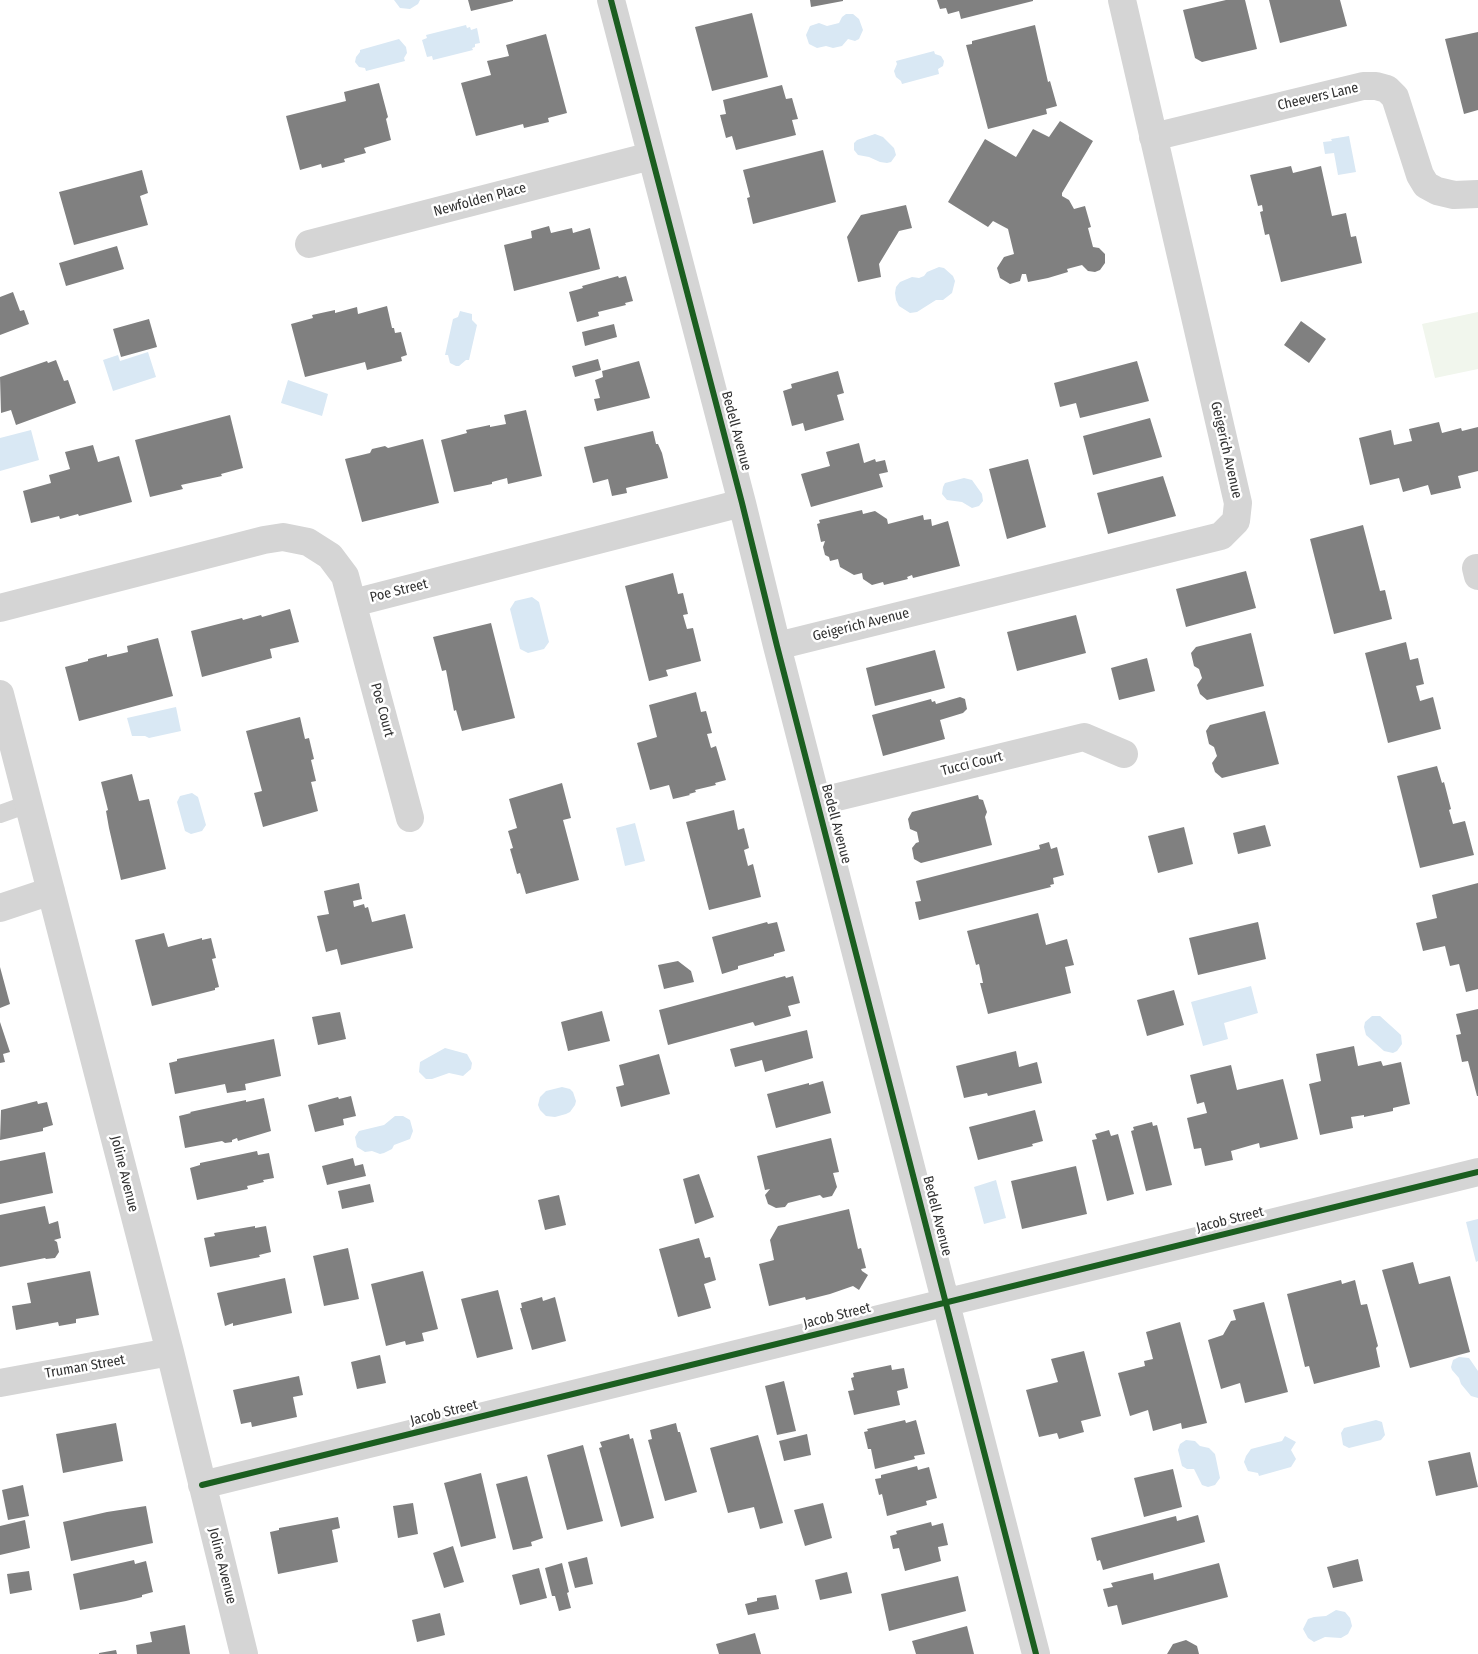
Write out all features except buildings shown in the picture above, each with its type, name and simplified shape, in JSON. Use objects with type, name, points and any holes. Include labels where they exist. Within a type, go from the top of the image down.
[{"type":"street","name":"Bedell Avenue","points":[[611,0],[650,156],[742,503],[1036,1654]]},
{"type":"street","name":"Geigerich Avenue","points":[[777,646],[1221,536],[1236,521],[1238,503],[1122,0]]},
{"type":"street","name":"Cheevers Lane","points":[[1154,137],[1363,86],[1376,86],[1387,89],[1395,97],[1420,175],[1426,185],[1437,191],[1454,195],[1478,194]]},
{"type":"street","name":"Newfolden Place","points":[[309,244],[650,156]]},
{"type":"street","name":"Poe Street","points":[[0,608],[264,540],[284,537],[308,542],[330,556],[345,576],[353,603],[742,503]]},
{"type":"street","name":"Poe Court","points":[[353,603],[410,818]]},
{"type":"street","name":"Joline Avenue","points":[[0,694],[170,1352],[244,1654]]},
{"type":"street","name":"Tucci Court","points":[[817,802],[1084,737],[1124,754]]},
{"type":"street","points":[[0,908],[51,892]]},
{"type":"street","name":"Jacob Street","points":[[202,1485],[1478,1172]]},
{"type":"street","name":"Truman Street","points":[[0,1382],[170,1352]]},
{"type":"lane","points":[[0,814],[28,804]]},
{"type":"shaded area","points":[[394,0],[420,0],[418,4],[410,9],[400,8]]},
{"type":"shaded area","points":[[846,14],[853,14],[859,19],[863,30],[859,39],[855,41],[848,39],[842,46],[833,48],[826,46],[817,48],[809,44],[806,35],[810,26],[819,23],[827,26],[839,23]]},
{"type":"shaded area","points":[[466,25],[471,30],[477,28],[480,43],[475,44],[475,47],[472,48],[473,50],[433,60],[432,56],[427,57],[422,40],[427,38],[426,35]]},
{"type":"shaded area","points":[[399,39],[406,47],[405,61],[366,71],[365,68],[359,67],[355,62],[360,50]]},
{"type":"shaded area","points":[[934,51],[944,61],[943,66],[938,69],[939,74],[902,84],[896,77],[894,71],[897,64],[896,61]]},
{"type":"shaded area","points":[[875,134],[883,137],[894,148],[896,155],[891,162],[880,162],[858,155],[854,150],[854,143],[857,140]]},
{"type":"shaded area","points":[[1349,136],[1356,172],[1338,175],[1334,153],[1325,154],[1323,142]]},
{"type":"shaded area","points":[[939,267],[944,268],[953,276],[955,281],[952,293],[943,300],[936,300],[917,312],[910,313],[899,306],[895,293],[896,287],[900,282],[912,277],[919,278]]},
{"type":"shaded area","points":[[460,311],[472,314],[472,320],[477,325],[469,360],[456,366],[450,363],[448,355],[445,355],[453,319],[458,317]]},
{"type":"shaded area","points":[[1478,312],[1478,369],[1435,378],[1422,324]]},
{"type":"shaded area","points":[[148,352],[156,377],[113,391],[103,360],[118,355],[120,361]]},
{"type":"shaded area","points":[[288,380],[328,394],[322,416],[281,403]]},
{"type":"shaded area","points":[[31,430],[39,460],[0,471],[0,438]]},
{"type":"shaded area","points":[[964,478],[972,480],[982,494],[983,501],[979,506],[972,508],[962,502],[947,500],[942,494],[945,483]]},
{"type":"shaded area","points":[[532,597],[539,602],[549,642],[544,649],[528,653],[520,649],[510,609],[515,601]]},
{"type":"shaded area","points":[[176,707],[181,731],[149,738],[145,736],[132,736],[127,718]]},
{"type":"shaded area","points":[[192,793],[198,797],[206,825],[202,831],[191,834],[185,831],[177,802],[180,796]]},
{"type":"shaded area","points":[[635,823],[645,861],[625,866],[616,828]]},
{"type":"shaded area","points":[[1251,986],[1258,1013],[1224,1023],[1228,1039],[1203,1046],[1191,1002]]},
{"type":"shaded area","points":[[1372,1016],[1380,1016],[1401,1035],[1402,1044],[1397,1051],[1393,1053],[1384,1051],[1366,1035],[1365,1022]]},
{"type":"shaded area","points":[[445,1048],[467,1054],[472,1063],[471,1069],[463,1076],[449,1073],[432,1079],[426,1079],[419,1072],[420,1062]]},
{"type":"shaded area","points":[[562,1087],[573,1092],[576,1101],[575,1105],[566,1114],[555,1117],[546,1116],[538,1105],[540,1097],[546,1091]]},
{"type":"shaded area","points":[[395,1116],[403,1116],[410,1120],[413,1131],[410,1139],[394,1145],[392,1149],[380,1154],[372,1151],[365,1152],[357,1147],[355,1137],[359,1131],[384,1125]]},
{"type":"shaded area","points":[[996,1180],[1006,1218],[984,1224],[974,1187]]},
{"type":"shaded area","points":[[1478,1219],[1478,1261],[1476,1262],[1466,1222]]},
{"type":"shaded area","points":[[1459,1357],[1469,1358],[1478,1371],[1478,1398],[1471,1396],[1452,1370],[1453,1360]]},
{"type":"shaded area","points":[[1376,1420],[1382,1422],[1385,1435],[1381,1440],[1349,1448],[1343,1445],[1341,1433],[1344,1428]]},
{"type":"shaded area","points":[[1285,1436],[1296,1442],[1291,1450],[1296,1459],[1291,1467],[1259,1476],[1258,1473],[1248,1471],[1244,1462],[1251,1449],[1282,1441]]},
{"type":"shaded area","points":[[1186,1440],[1195,1441],[1200,1446],[1209,1448],[1215,1454],[1220,1478],[1215,1485],[1208,1487],[1202,1485],[1194,1469],[1187,1469],[1182,1466],[1178,1450],[1180,1444]]},
{"type":"shaded area","points":[[1336,1610],[1345,1612],[1350,1618],[1352,1626],[1348,1634],[1341,1638],[1325,1637],[1314,1642],[1308,1638],[1303,1629],[1308,1619],[1326,1616]]},
{"type":"cycle path","points":[[611,0],[742,503],[1036,1654]]},
{"type":"cycle path","points":[[202,1485],[1478,1172]]}]
